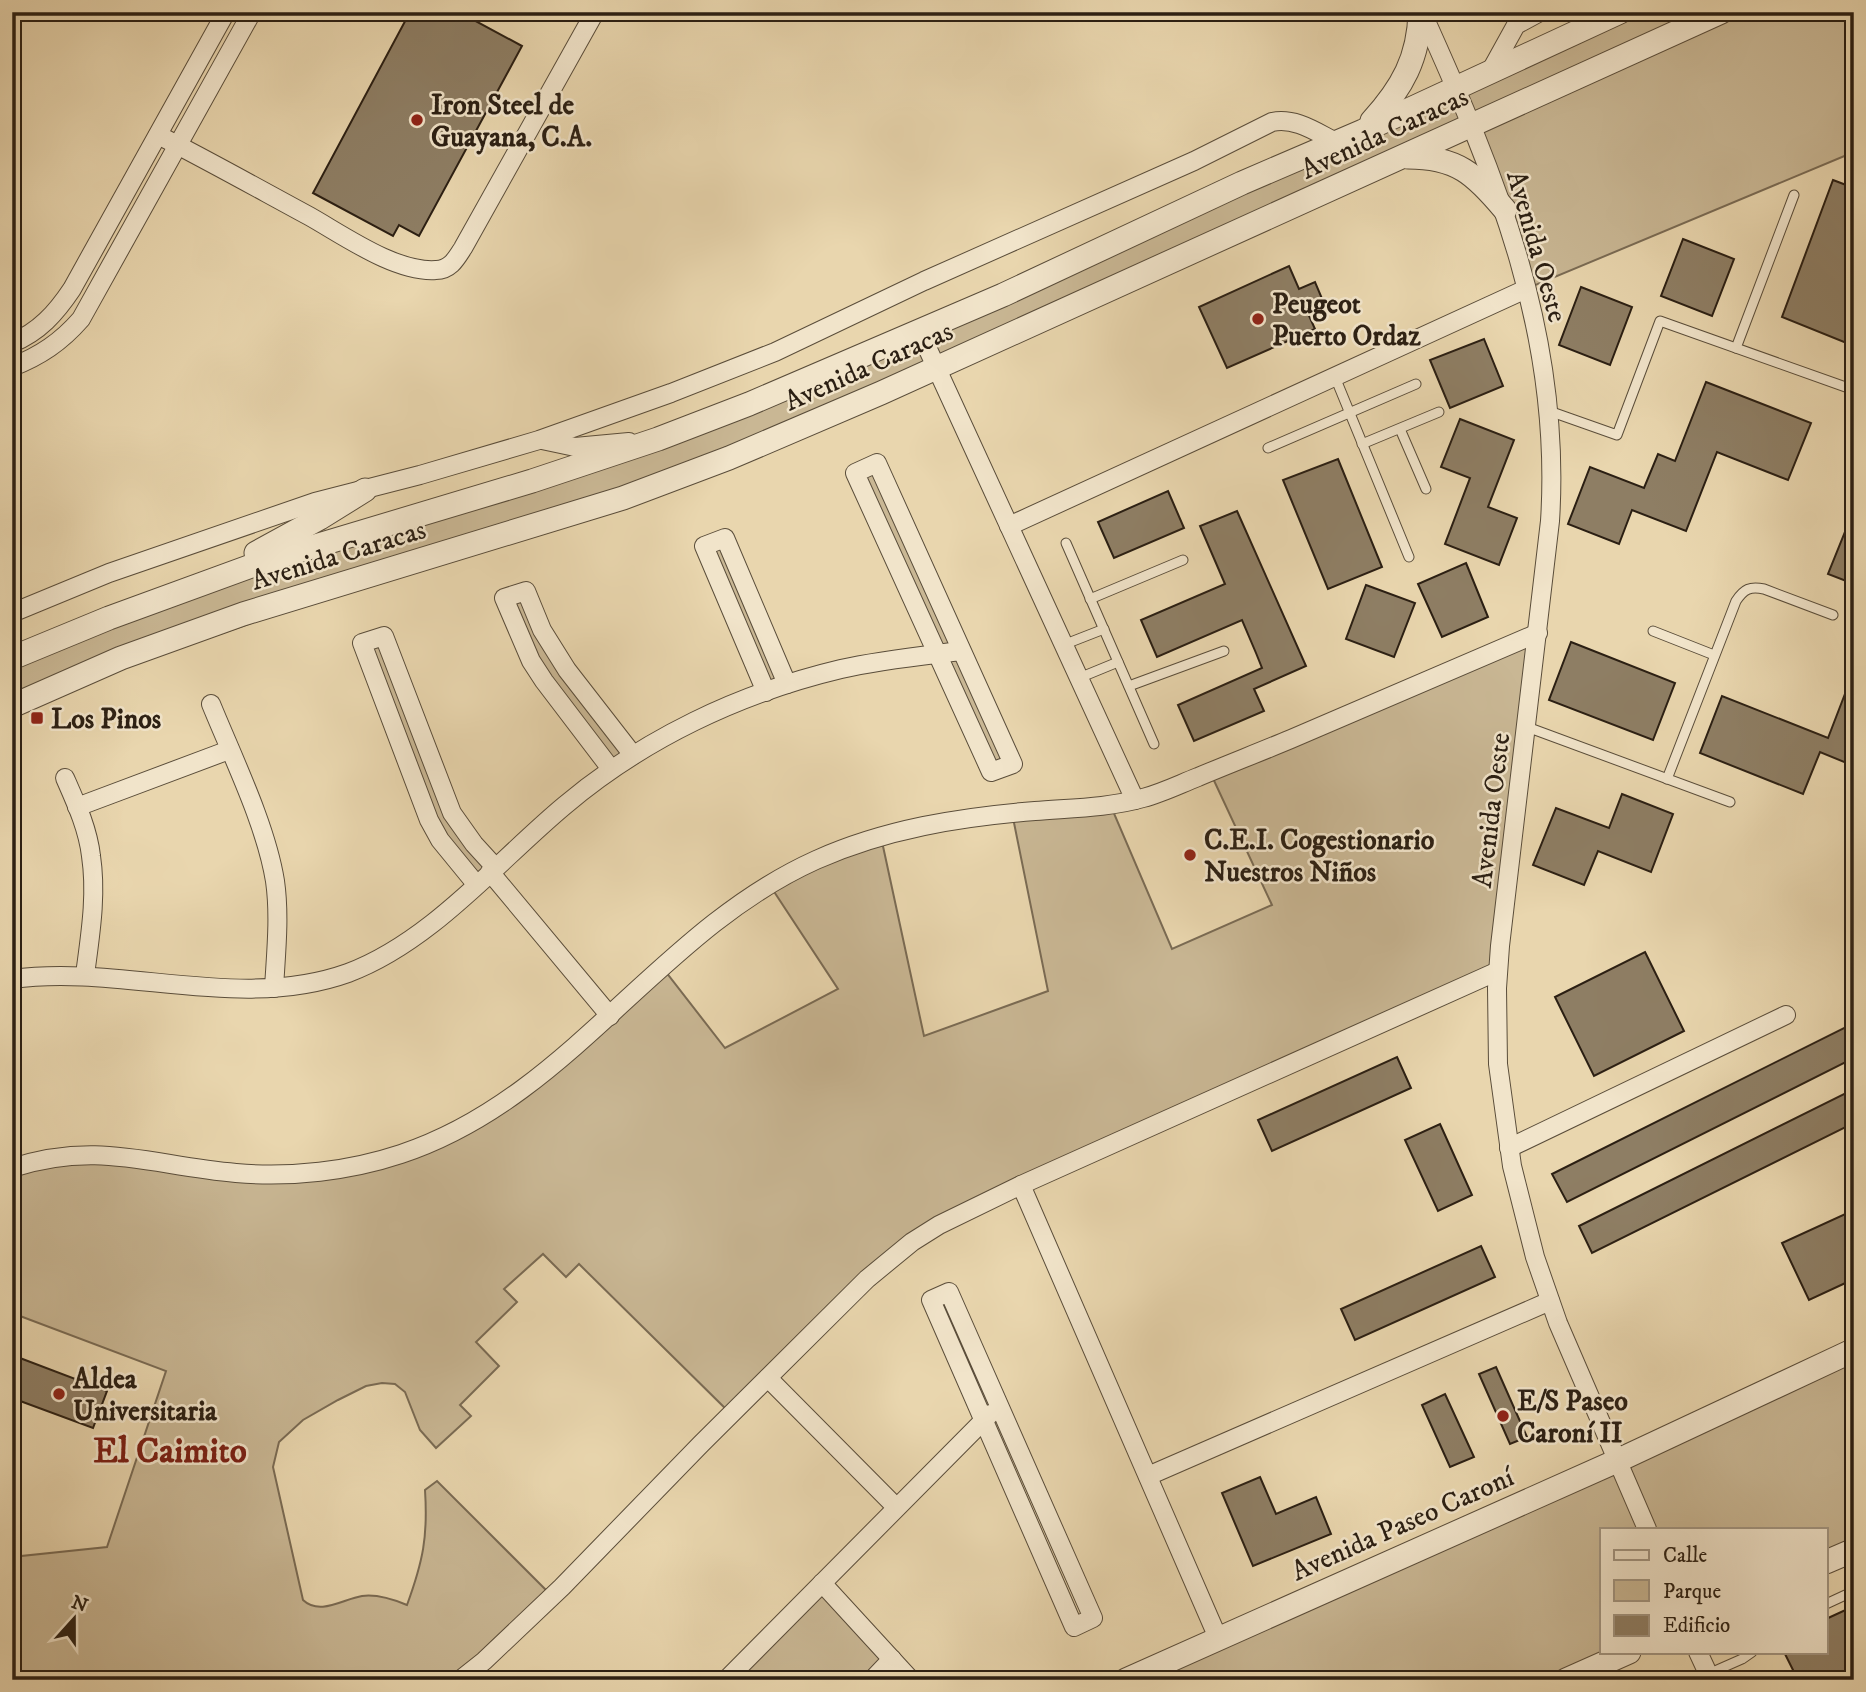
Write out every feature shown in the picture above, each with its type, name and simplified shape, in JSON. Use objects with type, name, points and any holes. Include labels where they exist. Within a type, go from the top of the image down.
[{"type":"street","points":[[12,343],[38,329],[60,306],[89,261],[226,12]]},
{"type":"street","points":[[12,368],[44,353],[58,343],[81,319],[252,12]]},
{"type":"street","points":[[158,135],[374,252],[419,269],[438,271],[452,264],[463,248],[595,12]]},
{"type":"street","points":[[1363,131],[1393,98],[1403,81],[1414,56],[1421,12]]},
{"type":"street","name":"Avenida Oeste","points":[[1421,12],[1472,125],[1504,210],[1543,363],[1549,411],[1552,494],[1498,971],[1498,1064],[1509,1149],[1524,1219],[1550,1301],[1647,1528]]},
{"type":"street","points":[[1490,72],[1516,25],[1541,12]]},
{"type":"street","name":"Avenida Caracas","points":[[12,658],[109,618],[262,562],[501,491],[657,439],[788,388],[920,332],[1620,12]]},
{"type":"street","name":"Avenida Caracas","points":[[12,706],[121,659],[243,614],[538,524],[675,479],[729,458],[937,368],[1721,12]]},
{"type":"street","points":[[12,613],[109,573],[315,502],[539,440],[671,393],[775,352],[924,281],[1194,161],[1272,122],[1283,120],[1300,124],[1336,142]]},
{"type":"street","points":[[1402,157],[1431,157],[1449,161],[1468,171],[1486,187],[1504,210]]},
{"type":"street","points":[[1009,526],[1526,289]]},
{"type":"street","points":[[920,332],[1135,800]]},
{"type":"street","points":[[539,440],[575,447],[657,439]]},
{"type":"street","points":[[877,463],[1013,764],[991,772],[938,654],[855,473],[877,463]]},
{"type":"street","points":[[194,588],[320,518],[365,489]]},
{"type":"street","points":[[766,692],[704,547],[725,538],[787,684]]},
{"type":"street","points":[[611,769],[531,661],[504,598],[526,591],[542,630],[567,670],[633,755]]},
{"type":"street","points":[[12,1168],[55,1157],[84,1154],[135,1157],[239,1174],[299,1173],[367,1164],[429,1144],[489,1113],[561,1060],[700,933],[729,910],[755,892],[823,857],[870,840],[938,822],[1096,807],[1146,797],[1538,633]]},
{"type":"street","points":[[476,884],[440,840],[429,820],[362,643],[384,636],[452,813],[610,1016]]},
{"type":"street","points":[[12,979],[41,975],[85,975],[222,987],[274,988],[323,981],[350,972],[391,951],[435,920],[563,807],[611,769],[692,723],[787,684],[843,668],[961,651]]},
{"type":"street","points":[[211,704],[262,832],[275,882],[274,988]]},
{"type":"street","points":[[77,807],[229,750]]},
{"type":"street","points":[[65,778],[86,831],[93,873],[94,895],[85,975]]},
{"type":"street","points":[[460,1680],[493,1653],[562,1587],[768,1378],[892,1257],[939,1225],[1021,1185],[1498,971]]},
{"type":"street","points":[[1509,1149],[1786,1015]]},
{"type":"street","points":[[1021,1185],[1218,1638]]},
{"type":"street","points":[[949,1292],[998,1405],[1093,1618],[1074,1627],[931,1300],[949,1292]]},
{"type":"street","points":[[1148,1476],[1550,1301]]},
{"type":"street","name":"Avenida Paseo Caroní","points":[[1126,1680],[1619,1460],[1854,1350]]},
{"type":"street","points":[[768,1378],[896,1507]]},
{"type":"street","points":[[726,1680],[998,1405]]},
{"type":"street","points":[[1828,1561],[1854,1550]]},
{"type":"street","points":[[821,1583],[911,1680]]},
{"type":"street","points":[[1566,1680],[1624,1654]]},
{"type":"street","points":[[1699,1654],[1709,1677]]},
{"type":"street","points":[[872,1680],[892,1659]]},
{"type":"lane","points":[[1736,348],[1794,195]]},
{"type":"lane","points":[[1549,411],[1617,435],[1660,321],[1854,390]]},
{"type":"lane","points":[[1335,377],[1409,557]]},
{"type":"lane","points":[[1268,447],[1416,384]]},
{"type":"lane","points":[[1362,444],[1439,412]]},
{"type":"lane","points":[[1400,429],[1426,489]]},
{"type":"lane","points":[[1066,543],[1154,744]]},
{"type":"lane","points":[[1090,599],[1183,560]]},
{"type":"lane","points":[[1667,779],[1736,601],[1743,591],[1752,587],[1764,589],[1833,615]]},
{"type":"lane","points":[[1063,645],[1104,629]]},
{"type":"lane","points":[[1653,631],[1714,656]]},
{"type":"lane","points":[[1129,686],[1224,651]]},
{"type":"lane","points":[[1079,678],[1118,662]]},
{"type":"lane","points":[[1527,727],[1730,802]]},
{"type":"lane","points":[[1828,1603],[1854,1591]]},
{"type":"lane","points":[[1709,1677],[1750,1654]]},
{"type":"green space","points":[[1620,12],[1854,12],[1854,152],[1526,289],[1473,125],[1015,332],[526,528],[12,706],[12,658],[612,455]]},
{"type":"green space","points":[[877,463],[1013,764],[991,772],[855,473]]},
{"type":"green space","points":[[725,538],[787,684],[766,692],[704,547]]},
{"type":"green space","points":[[526,591],[542,630],[633,755],[611,769],[544,681],[504,598]]},
{"type":"green space","points":[[1538,633],[1498,971],[939,1225],[731,1414],[579,1264],[566,1277],[543,1254],[504,1289],[517,1302],[476,1342],[499,1366],[460,1405],[471,1416],[436,1448],[420,1430],[405,1392],[395,1384],[382,1383],[366,1386],[303,1420],[279,1442],[273,1467],[303,1600],[310,1605],[324,1607],[367,1596],[407,1605],[423,1549],[425,1490],[437,1481],[552,1596],[460,1680],[12,1680],[12,1557],[107,1547],[166,1371],[12,1313],[12,1168],[30,1162],[171,1163],[332,1169],[459,1130],[662,967],[725,1048],[838,989],[769,884],[881,837],[924,1036],[1048,991],[1012,813],[1110,804],[1172,949],[1272,905],[1210,772]]},
{"type":"green space","points":[[384,636],[445,797],[495,867],[476,884],[454,858],[362,643]]},
{"type":"green space","points":[[1854,1350],[1854,1550],[1828,1561],[1828,1528],[1600,1528],[1600,1654],[1566,1680],[1126,1680]]},
{"type":"green space","points":[[822,1583],[892,1659],[872,1680],[726,1680]]},
{"type":"building","name":"Iron Steel de Guayana, C.A.","points":[[410,12],[459,12],[522,46],[419,236],[399,225],[393,236],[313,193]]},
{"type":"building","points":[[1833,180],[1854,188],[1854,346],[1782,317]]},
{"type":"building","points":[[1683,239],[1734,259],[1712,316],[1661,296]]},
{"type":"building","name":"Peugeot Puerto Ordaz","points":[[1289,266],[1299,289],[1315,282],[1323,301],[1306,309],[1315,329],[1227,368],[1199,307]]},
{"type":"building","points":[[1581,287],[1632,307],[1610,365],[1559,345]]},
{"type":"building","points":[[1484,339],[1503,386],[1450,408],[1430,360]]},
{"type":"building","points":[[1706,382],[1811,423],[1788,480],[1717,452],[1686,531],[1632,510],[1619,544],[1568,524],[1590,467],[1644,488],[1658,454],[1675,461]]},
{"type":"building","points":[[1460,419],[1514,440],[1488,507],[1517,518],[1499,565],[1445,544],[1470,478],[1441,467]]},
{"type":"building","points":[[1338,459],[1382,567],[1328,589],[1283,480]]},
{"type":"building","points":[[1168,491],[1184,528],[1114,558],[1098,522]]},
{"type":"building","points":[[1237,511],[1306,666],[1254,689],[1264,711],[1194,741],[1178,705],[1262,668],[1242,620],[1157,657],[1141,620],[1225,584],[1200,526]]},
{"type":"building","points":[[1854,512],[1854,584],[1828,574]]},
{"type":"building","points":[[1466,563],[1488,617],[1442,637],[1418,584]]},
{"type":"building","points":[[1366,585],[1415,603],[1394,657],[1346,639]]},
{"type":"building","points":[[1571,642],[1675,683],[1653,740],[1549,700]]},
{"type":"building","points":[[1853,673],[1854,766],[1820,752],[1803,794],[1700,753],[1722,696],[1828,738]]},
{"type":"building","points":[[1622,794],[1673,814],[1651,872],[1598,851],[1584,885],[1533,865],[1556,808],[1609,828]]},
{"type":"building","points":[[1645,952],[1684,1031],[1594,1076],[1555,997]]},
{"type":"building","points":[[1854,1023],[1854,1058],[1567,1202],[1552,1174]]},
{"type":"building","points":[[1397,1057],[1411,1088],[1272,1151],[1258,1120]]},
{"type":"building","points":[[1854,1089],[1854,1123],[1592,1253],[1579,1226]]},
{"type":"building","points":[[1440,1124],[1472,1195],[1438,1211],[1405,1140]]},
{"type":"building","points":[[1854,1210],[1854,1279],[1809,1300],[1782,1243]]},
{"type":"building","points":[[1481,1246],[1495,1277],[1355,1340],[1341,1309]]},
{"type":"building","name":"Aldea Universitaria","points":[[12,1355],[107,1391],[93,1428],[12,1398]]},
{"type":"building","points":[[1496,1367],[1527,1437],[1510,1444],[1479,1374]]},
{"type":"building","points":[[1445,1394],[1474,1457],[1450,1467],[1422,1405]]},
{"type":"building","points":[[1260,1477],[1276,1514],[1316,1497],[1331,1534],[1253,1566],[1222,1493]]},
{"type":"building","points":[[1854,1606],[1854,1672],[1837,1680],[1798,1680],[1785,1654],[1828,1654],[1828,1618]]},
{"type":"place","name":"Iron Steel de Guayana, C.A.","points":[[417,120]]},
{"type":"place","name":"Peugeot Puerto Ordaz","points":[[1258,319]]},
{"type":"place","name":"Los Pinos","points":[[37,718]]},
{"type":"place","name":"C.E.I. Cogestionario Nuestros Niños","points":[[1190,855]]},
{"type":"place","name":"Aldea Universitaria","points":[[59,1394]]},
{"type":"place","name":"E/S Paseo Caroní II","points":[[1503,1416]]},
{"type":"district","name":"El Caimito","points":[[170,1450]]}]
